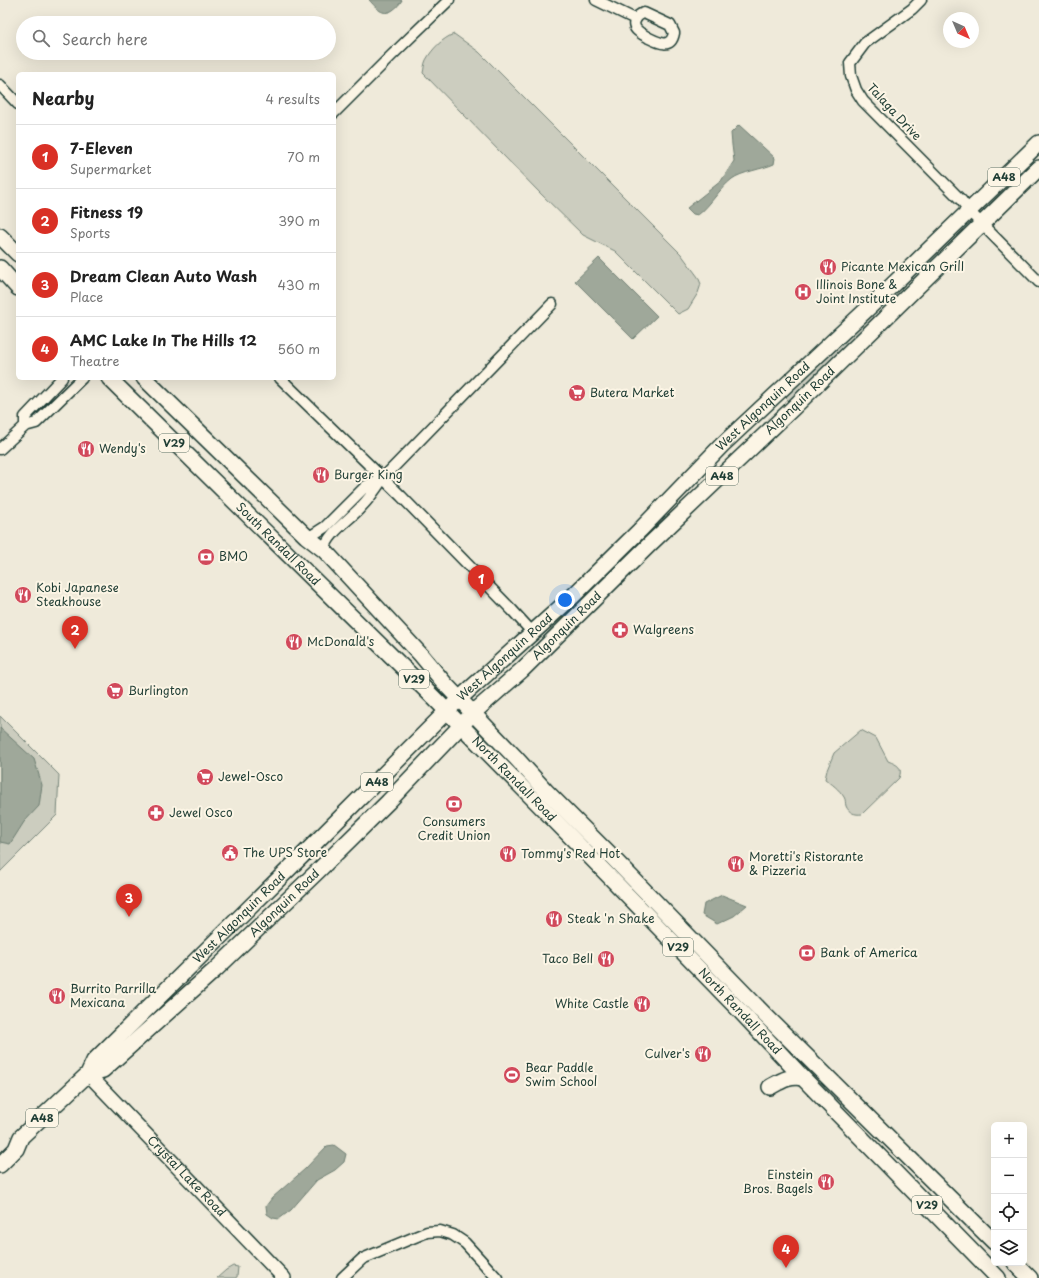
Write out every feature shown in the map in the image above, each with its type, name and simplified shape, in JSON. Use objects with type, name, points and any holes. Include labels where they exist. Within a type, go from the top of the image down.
[{"type":"main road","name":"West Algonquin Road","points":[[0,1165],[16,1149],[21,1137],[88,1074],[94,1061],[370,789],[459,699],[533,633],[640,530],[722,445],[879,298],[1039,143]]},
{"type":"main road","name":"Algonquin Road","points":[[88,1074],[103,1070],[238,948],[388,802],[473,713],[522,670],[651,542],[793,408],[1039,168]]},
{"type":"main road","points":[[0,236],[16,252]]},
{"type":"main road","points":[[0,268],[16,286]]},
{"type":"main road","name":"South Randall Road","points":[[112,380],[447,711]]},
{"type":"main road","name":"V29","points":[[146,380],[306,536],[324,550],[459,699]]},
{"type":"main road","name":"North Randall Road","points":[[459,699],[551,797],[610,855],[767,1017],[991,1239]]},
{"type":"main road","name":"North Randall Road","points":[[447,711],[719,989],[803,1078],[998,1278]]},
{"type":"main road","points":[[320,869],[317,861],[319,853],[370,789]]},
{"type":"main road","points":[[238,948],[240,937],[257,920],[295,873],[306,852]]},
{"type":"main road","points":[[770,1087],[783,1079],[795,1076],[803,1078]]},
{"type":"main road","points":[[1018,1266],[1030,1278]]},
{"type":"street","points":[[336,111],[448,0]]},
{"type":"street","points":[[596,0],[635,19]]},
{"type":"street","name":"Talaga Drive","points":[[921,0],[912,9],[865,43],[850,63],[851,76],[856,90],[863,101],[962,201],[981,224],[1039,282]]},
{"type":"street","points":[[0,85],[16,102]]},
{"type":"street","points":[[324,550],[325,544],[329,538],[360,508],[383,478],[552,304]]},
{"type":"street","points":[[25,426],[25,417],[60,380]]},
{"type":"street","points":[[0,449],[25,426],[36,423],[80,380]]},
{"type":"street","points":[[282,380],[383,478],[533,633]]},
{"type":"street","points":[[306,536],[311,536],[325,527],[366,486],[383,478]]},
{"type":"street","name":"Crystal Lake Road","points":[[88,1074],[284,1278]]},
{"type":"street","points":[[342,1278],[362,1259],[427,1232],[440,1231],[453,1235],[464,1243],[497,1278]]},
{"type":"shaded area","points":[[369,0],[402,0],[393,10],[386,13],[377,9]]},
{"type":"shaded area","points":[[454,34],[479,52],[681,254],[698,277],[701,284],[698,293],[688,309],[678,314],[615,251],[583,235],[423,73],[425,62],[431,52],[438,44]]},
{"type":"shaded area","points":[[739,125],[775,158],[774,164],[746,172],[732,179],[723,187],[703,211],[698,215],[693,214],[687,208],[721,181],[734,161],[731,133]]},
{"type":"shaded area","points":[[599,258],[657,316],[633,339],[575,281]]},
{"type":"shaded area","points":[[872,316],[874,317],[851,343],[792,404],[784,396],[808,373]]},
{"type":"shaded area","points":[[0,716],[59,775],[57,815],[0,872]]},
{"type":"shaded area","points":[[0,728],[34,759],[42,785],[39,806],[24,822],[10,844],[0,842]]},
{"type":"shaded area","points":[[861,730],[876,738],[888,761],[899,767],[900,774],[899,778],[862,814],[857,814],[852,813],[849,810],[842,794],[825,779],[834,753]]},
{"type":"shaded area","points":[[722,895],[747,905],[734,916],[717,924],[702,915],[704,904]]},
{"type":"shaded area","points":[[334,1145],[346,1154],[344,1162],[335,1170],[317,1180],[291,1210],[279,1219],[273,1218],[267,1214],[266,1206],[272,1198],[305,1169],[327,1146]]},
{"type":"shaded area","points":[[233,1266],[238,1267],[237,1277],[217,1278],[226,1270]]},
{"type":"place","name":"Picante Mexican Grill","points":[[828,267]]},
{"type":"place","name":"Illinois Bone & Joint Institute","points":[[803,292]]},
{"type":"place","name":"Butera Market","points":[[577,393]]},
{"type":"place","name":"Wendy's","points":[[86,449]]},
{"type":"place","name":"Burger King","points":[[321,475]]},
{"type":"place","name":"BMO","points":[[206,557]]},
{"type":"place","name":"Kobi Japanese Steakhouse","points":[[23,595]]},
{"type":"place","name":"7-Eleven","points":[[481,598]]},
{"type":"place","name":"Walgreens","points":[[620,630]]},
{"type":"place","name":"McDonald's","points":[[294,642]]},
{"type":"place","name":"Fitness 19","points":[[75,649]]},
{"type":"place","name":"Burlington","points":[[115,691]]},
{"type":"place","name":"Jewel-Osco","points":[[205,777]]},
{"type":"place","name":"Consumers Credit Union","points":[[454,804]]},
{"type":"place","name":"Jewel Osco","points":[[156,813]]},
{"type":"place","name":"The UPS Store","points":[[230,853]]},
{"type":"place","name":"Tommy's Red Hot","points":[[508,854]]},
{"type":"place","name":"Moretti's Ristorante & Pizzeria","points":[[736,864]]},
{"type":"place","name":"Dream Clean Auto Wash","points":[[129,917]]},
{"type":"place","name":"Steak 'n Shake","points":[[554,919]]},
{"type":"place","name":"Bank of America","points":[[807,953]]},
{"type":"place","name":"Taco Bell","points":[[606,959]]},
{"type":"place","name":"Burrito Parrilla Mexicana","points":[[57,996]]},
{"type":"place","name":"White Castle","points":[[642,1004]]},
{"type":"place","name":"Culver's","points":[[703,1054]]},
{"type":"place","name":"Bear Paddle Swim School","points":[[512,1075]]},
{"type":"place","name":"Einstein Bros. Bagels","points":[[826,1182]]},
{"type":"place","name":"AMC Lake In The Hills 12","points":[[786,1268]]}]
